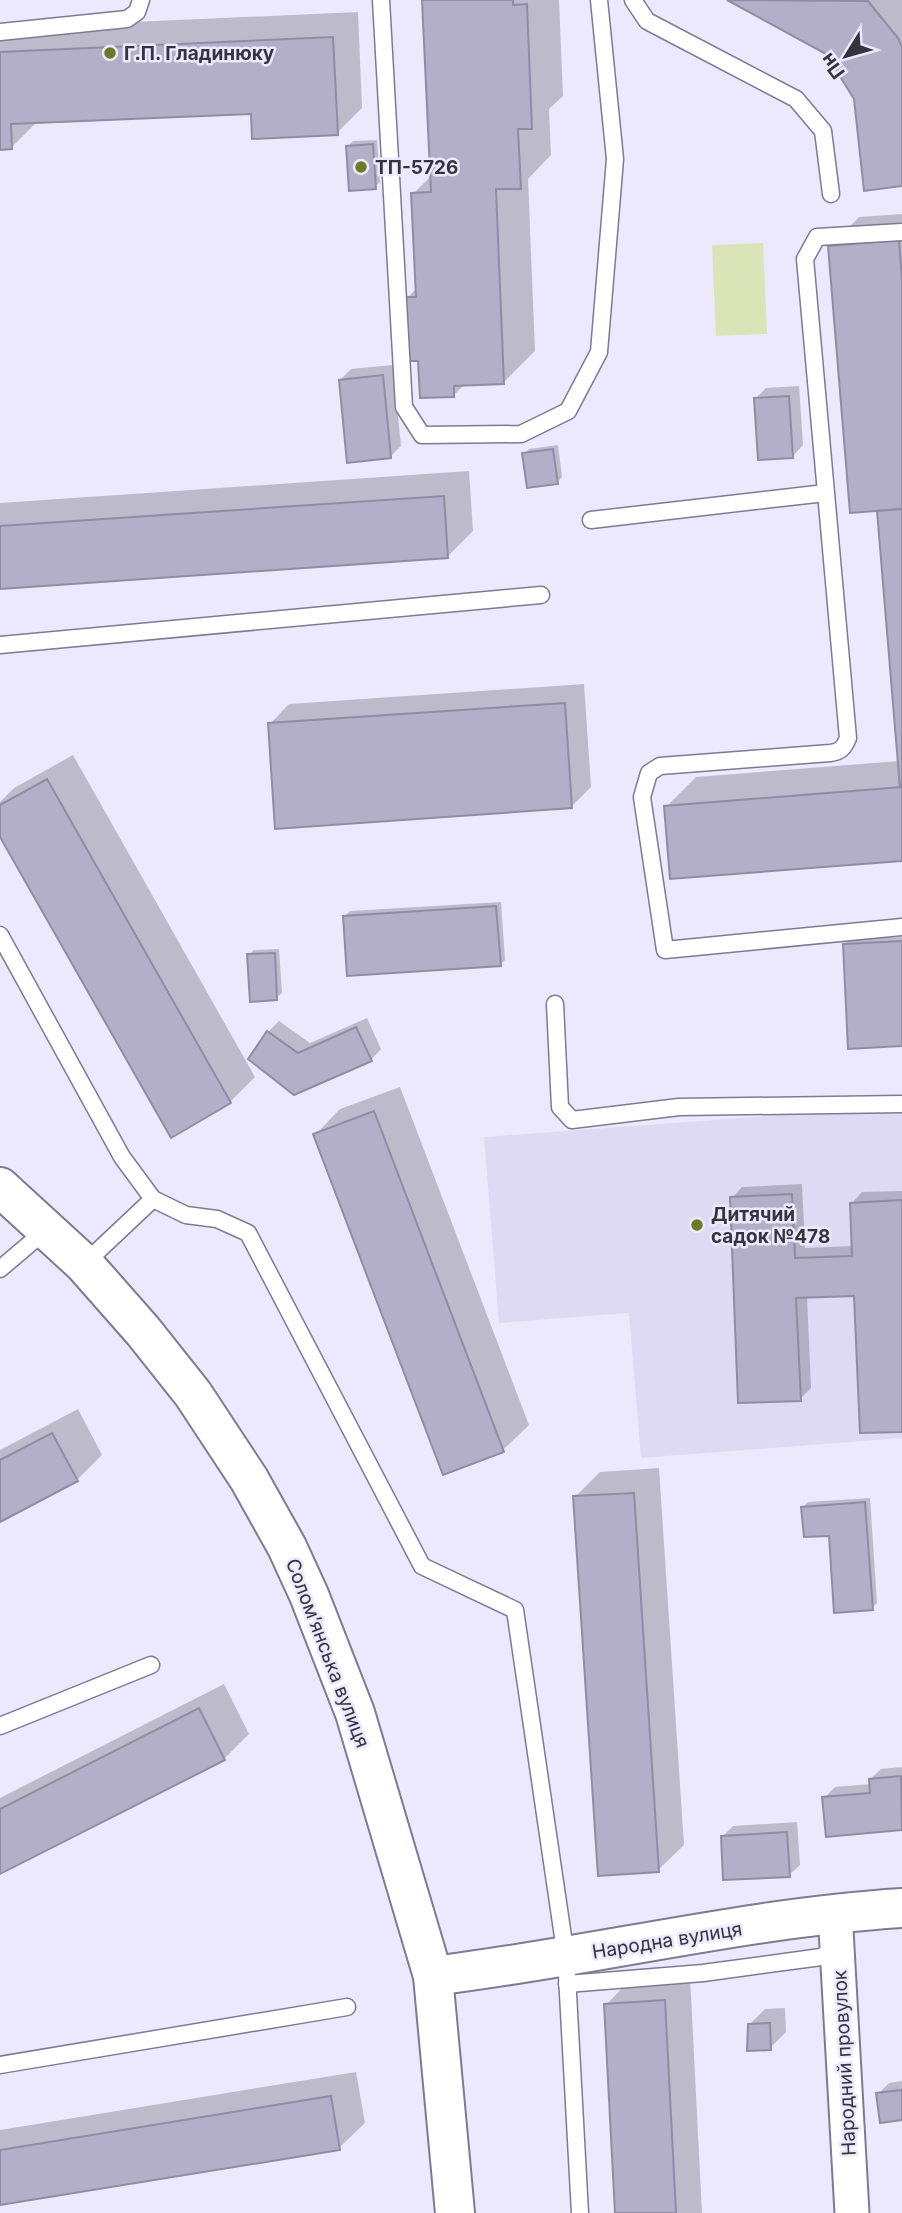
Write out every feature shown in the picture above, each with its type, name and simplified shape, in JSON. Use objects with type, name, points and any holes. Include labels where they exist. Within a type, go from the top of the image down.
[{"type":"main road","name":"Соломʼянська вулиця","points":[[0,1186],[83,1264],[143,1331],[192,1394],[249,1479],[287,1546],[309,1595],[355,1713],[433,1976],[455,2213]]},
{"type":"main road","name":"Народна вулиця","points":[[433,1976],[567,1970],[836,1930],[902,1908]]},
{"type":"street","name":"Народний провулок","points":[[836,1930],[852,2213]]},
{"type":"lane","points":[[0,32],[127,19],[137,12],[141,0]]},
{"type":"lane","points":[[382,0],[404,407],[422,435],[520,434],[568,411],[599,352],[615,159],[599,0]]},
{"type":"lane","points":[[633,0],[648,21],[796,99],[823,131],[831,194]]},
{"type":"lane","points":[[902,232],[817,237],[805,260],[848,738],[845,746],[837,752],[660,766],[649,774],[642,797],[664,950],[902,927]]},
{"type":"lane","points":[[590,520],[825,494]]},
{"type":"lane","points":[[0,645],[541,595]]},
{"type":"lane","points":[[0,935],[122,1157],[153,1199],[186,1215],[217,1219],[248,1233],[422,1566],[515,1610],[567,1970],[580,2213]]},
{"type":"lane","points":[[555,1004],[560,1107],[572,1120],[678,1107],[902,1104]]},
{"type":"lane","points":[[83,1264],[153,1199]]},
{"type":"lane","points":[[0,1269],[46,1230]]},
{"type":"lane","points":[[0,1726],[151,1665]]},
{"type":"lane","points":[[0,2065],[348,2007]]},
{"type":"shaded area","name":"Дитячий садок №478","points":[[902,1106],[902,1438],[641,1458],[629,1313],[499,1323],[484,1137]]},
{"type":"green space","points":[[763,243],[767,334],[716,336],[712,245]]},
{"type":"building","points":[[422,0],[513,0],[513,5],[527,4],[532,129],[518,129],[521,189],[496,189],[504,384],[454,386],[454,397],[420,398],[418,361],[408,361],[405,297],[416,297],[411,193],[431,192]]},
{"type":"building","points":[[727,0],[868,1],[898,38],[902,47],[902,186],[864,191],[854,99],[826,54]]},
{"type":"building","points":[[333,37],[338,135],[252,139],[251,114],[11,124],[12,149],[0,150],[0,52]]},
{"type":"building","name":"ТП-5726","points":[[373,144],[376,189],[349,191],[346,146]]},
{"type":"building","points":[[899,240],[902,280],[902,509],[850,513],[828,246]]},
{"type":"building","points":[[383,375],[391,458],[347,463],[339,380]]},
{"type":"building","points":[[789,396],[793,458],[758,460],[754,398]]},
{"type":"building","points":[[553,449],[558,484],[527,488],[522,453]]},
{"type":"building","points":[[444,496],[448,558],[0,589],[0,526]]},
{"type":"building","points":[[902,509],[902,787],[900,788],[877,511]]},
{"type":"building","points":[[565,703],[572,808],[275,829],[268,723]]},
{"type":"building","points":[[47,779],[231,1103],[171,1138],[0,837],[0,805]]},
{"type":"building","points":[[902,787],[902,861],[670,879],[664,806]]},
{"type":"building","points":[[496,906],[501,966],[347,976],[343,916]]},
{"type":"building","points":[[902,941],[902,1046],[848,1049],[843,944]]},
{"type":"building","points":[[275,953],[277,1000],[250,1002],[247,954]]},
{"type":"building","points":[[356,1027],[372,1061],[294,1095],[248,1059],[267,1031],[298,1053]]},
{"type":"building","points":[[374,1111],[504,1452],[443,1475],[313,1134]]},
{"type":"building","points":[[792,1194],[795,1258],[852,1256],[850,1203],[902,1200],[902,1432],[860,1433],[854,1296],[796,1298],[801,1401],[738,1403],[730,1197]]},
{"type":"building","points":[[52,1433],[78,1481],[0,1522],[0,1460]]},
{"type":"building","points":[[634,1493],[659,1872],[598,1876],[573,1496]]},
{"type":"building","points":[[865,1502],[873,1610],[834,1613],[829,1536],[804,1537],[801,1507]]},
{"type":"building","points":[[199,1708],[225,1760],[0,1874],[0,1809]]},
{"type":"building","points":[[901,1776],[902,1830],[826,1837],[822,1797],[870,1793],[869,1779]]},
{"type":"building","points":[[787,1832],[790,1877],[723,1880],[721,1836]]},
{"type":"building","points":[[665,2000],[676,2213],[615,2213],[604,2004]]},
{"type":"building","points":[[770,2023],[771,2050],[747,2051],[748,2024]]},
{"type":"building","points":[[902,2090],[902,2120],[880,2123],[876,2093]]},
{"type":"building","points":[[331,2096],[340,2150],[0,2205],[0,2150]]},
{"type":"place","name":"Г.П. Гладинюку","points":[[110,53]]},
{"type":"place","name":"ТП-5726","points":[[361,167]]},
{"type":"place","name":"Дитячий садок №478","points":[[697,1225]]}]
